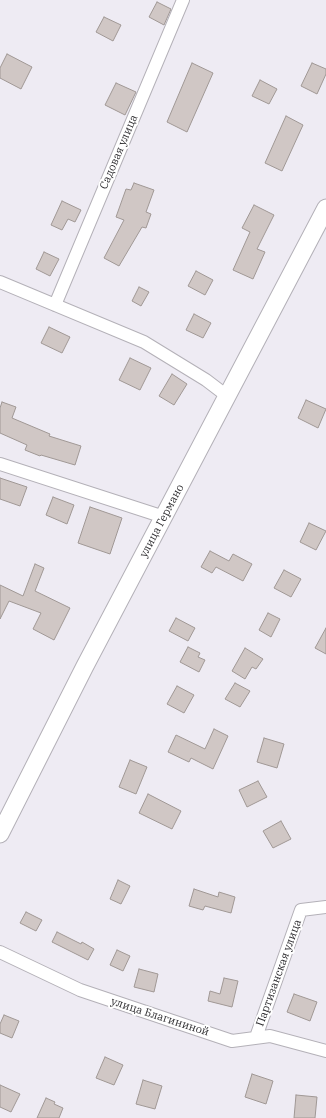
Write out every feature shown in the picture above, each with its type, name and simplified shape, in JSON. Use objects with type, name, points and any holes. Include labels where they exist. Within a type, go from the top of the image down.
[{"type":"main road","name":"улица Германо","points":[[0,834],[85,666],[326,208]]},
{"type":"street","name":"Садовая улица","points":[[55,305],[183,0]]},
{"type":"street","points":[[0,282],[144,342],[206,380],[228,396]]},
{"type":"street","points":[[0,464],[164,517]]},
{"type":"street","name":"Партизанская улица","points":[[256,1037],[301,910],[326,907]]},
{"type":"street","name":"улица Благининой","points":[[0,952],[80,990],[232,1041],[270,1036],[326,1051]]},
{"type":"building","points":[[157,2],[171,9],[164,25],[149,17]]},
{"type":"building","points":[[104,17],[121,25],[113,41],[96,32]]},
{"type":"building","points":[[7,54],[32,67],[21,89],[0,78],[0,68]]},
{"type":"building","points":[[192,63],[213,73],[187,132],[167,122]]},
{"type":"building","points":[[312,63],[326,69],[326,74],[317,94],[301,86]]},
{"type":"building","points":[[260,80],[277,89],[269,104],[252,96]]},
{"type":"building","points":[[116,83],[136,92],[125,115],[105,105]]},
{"type":"building","points":[[286,116],[303,125],[282,171],[265,163]]},
{"type":"building","points":[[134,183],[154,190],[146,212],[151,214],[146,228],[142,227],[119,266],[104,258],[124,220],[116,217],[126,189],[131,190]]},
{"type":"building","points":[[62,201],[81,210],[75,222],[68,219],[62,230],[51,225]]},
{"type":"building","points":[[254,205],[274,215],[257,249],[265,252],[253,279],[233,270],[250,232],[242,228]]},
{"type":"building","points":[[44,252],[59,259],[50,276],[36,269]]},
{"type":"building","points":[[196,271],[213,280],[205,295],[188,286]]},
{"type":"building","points":[[139,287],[149,292],[141,306],[132,301]]},
{"type":"building","points":[[194,314],[211,323],[203,338],[186,330]]},
{"type":"building","points":[[49,327],[70,337],[62,353],[41,343]]},
{"type":"building","points":[[130,358],[151,368],[140,390],[119,380]]},
{"type":"building","points":[[172,374],[187,384],[174,405],[159,396]]},
{"type":"building","points":[[306,400],[326,409],[318,428],[298,418]]},
{"type":"building","points":[[2,402],[16,407],[12,418],[50,434],[49,436],[81,446],[75,465],[41,455],[40,456],[25,450],[27,445],[0,433],[0,408]]},
{"type":"building","points":[[0,478],[27,487],[20,506],[0,499]]},
{"type":"building","points":[[53,497],[74,505],[67,524],[46,515]]},
{"type":"building","points":[[90,507],[122,518],[110,554],[78,543]]},
{"type":"building","points":[[309,523],[326,531],[316,550],[300,542]]},
{"type":"building","points":[[210,551],[229,561],[233,554],[252,564],[243,581],[216,567],[212,573],[201,567]]},
{"type":"building","points":[[35,564],[44,568],[35,591],[70,608],[54,640],[33,629],[41,613],[9,601],[0,619],[0,585],[23,596]]},
{"type":"building","points":[[284,570],[301,579],[291,597],[274,588]]},
{"type":"building","points":[[268,613],[280,619],[271,637],[259,630]]},
{"type":"building","points":[[176,618],[195,628],[188,641],[169,631]]},
{"type":"building","points":[[326,628],[326,654],[315,648]]},
{"type":"building","points":[[188,647],[200,653],[198,657],[205,660],[199,672],[180,662]]},
{"type":"building","points":[[245,648],[263,659],[256,669],[252,667],[245,679],[232,671]]},
{"type":"building","points":[[235,683],[250,691],[240,707],[225,699]]},
{"type":"building","points":[[177,686],[194,695],[184,713],[167,704]]},
{"type":"building","points":[[214,729],[228,736],[213,769],[191,758],[189,762],[168,752],[176,735],[205,749]]},
{"type":"building","points":[[264,738],[284,744],[277,768],[257,762]]},
{"type":"building","points":[[130,760],[147,767],[136,794],[119,787]]},
{"type":"building","points":[[258,781],[267,797],[247,807],[239,790]]},
{"type":"building","points":[[148,794],[181,811],[172,829],[139,813]]},
{"type":"building","points":[[281,821],[291,839],[273,848],[263,831]]},
{"type":"building","points":[[118,880],[130,886],[121,904],[110,899]]},
{"type":"building","points":[[194,889],[218,897],[219,892],[235,897],[231,913],[205,906],[203,910],[189,906]]},
{"type":"building","points":[[26,912],[42,920],[36,931],[20,923]]},
{"type":"building","points":[[57,932],[81,944],[82,942],[94,949],[88,960],[52,942]]},
{"type":"building","points":[[117,950],[130,956],[123,971],[110,965]]},
{"type":"building","points":[[139,969],[158,974],[154,992],[134,987]]},
{"type":"building","points":[[224,978],[238,981],[232,1007],[208,1001],[210,991],[220,994]]},
{"type":"building","points":[[294,994],[317,1002],[310,1021],[287,1012]]},
{"type":"building","points":[[4,1015],[19,1021],[12,1038],[0,1033],[0,1024]]},
{"type":"building","points":[[105,1057],[123,1065],[114,1085],[96,1078]]},
{"type":"building","points":[[252,1074],[273,1081],[266,1104],[245,1097]]},
{"type":"building","points":[[143,1080],[162,1086],[155,1109],[136,1104]]},
{"type":"building","points":[[0,1085],[20,1094],[11,1112],[0,1107]]},
{"type":"building","points":[[296,1095],[317,1097],[315,1118],[294,1118]]},
{"type":"building","points":[[46,1098],[63,1108],[59,1118],[37,1118]]}]
